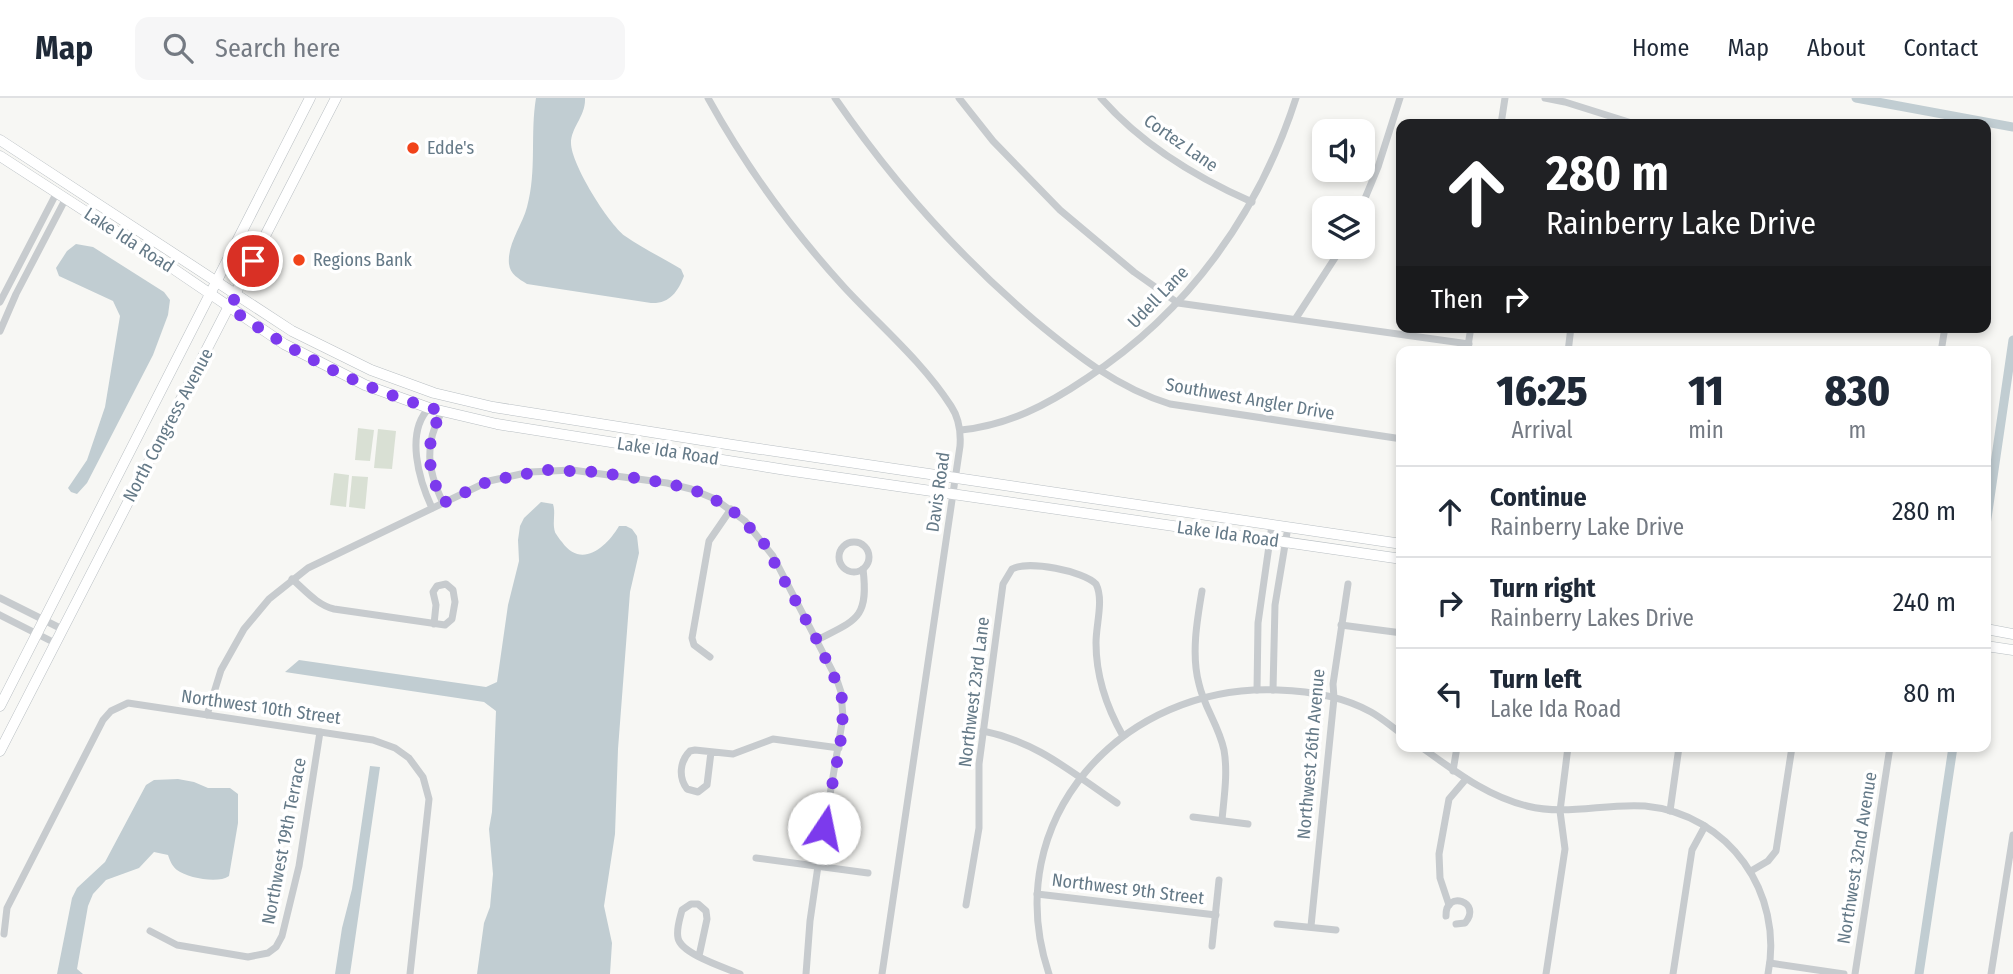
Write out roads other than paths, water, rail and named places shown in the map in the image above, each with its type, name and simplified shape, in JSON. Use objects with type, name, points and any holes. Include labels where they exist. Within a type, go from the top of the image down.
[{"type":"street","name":"North Congress Avenue","points":[[0,706],[310,98]]},
{"type":"street","name":"North Congress Avenue","points":[[0,751],[336,98]]},
{"type":"street","name":"Davis Road","points":[[708,98],[739,149],[793,225],[843,285],[923,369],[951,405],[961,430],[882,974]]},
{"type":"street","name":"Southwest Angler Drive","points":[[835,98],[883,165],[948,240],[1013,302],[1099,370],[1133,390],[1170,404],[1396,438]]},
{"type":"street","points":[[958,98],[993,141],[1060,210],[1134,272],[1178,303],[1296,318],[1457,346]]},
{"type":"street","name":"Cortez Lane","points":[[1101,98],[1126,124],[1170,159],[1218,187],[1252,202]]},
{"type":"street","name":"Udell Lane","points":[[961,430],[993,426],[1020,416],[1058,396],[1137,342],[1178,303],[1218,255],[1252,202],[1276,152],[1296,98]]},
{"type":"street","points":[[1366,196],[1400,98]]},
{"type":"street","points":[[1502,119],[1505,98]]},
{"type":"street","points":[[1545,98],[1619,119]]},
{"type":"street","name":"Lake Ida Road","points":[[0,140],[292,331],[366,368],[422,389],[471,403],[716,442],[1396,543]]},
{"type":"street","name":"Lake Ida Road","points":[[0,156],[257,327],[310,359],[365,385],[429,408],[497,424],[689,454],[1396,558]]},
{"type":"street","points":[[0,302],[62,195]]},
{"type":"street","points":[[0,331],[62,195]]},
{"type":"street","points":[[1296,318],[1334,259]]},
{"type":"street","points":[[432,508],[422,484],[417,443],[419,420],[429,408],[444,403],[471,403]]},
{"type":"street","points":[[442,411],[432,429],[429,451],[432,479],[443,503]]},
{"type":"street","points":[[689,454],[704,451],[716,442]]},
{"type":"street","points":[[208,715],[221,670],[231,649],[253,616],[292,579],[308,568],[489,481],[530,472],[572,470],[679,485],[703,493],[731,509],[762,540],[817,640],[841,692],[843,717],[810,920],[806,974]]},
{"type":"street","points":[[710,657],[694,645],[692,638],[707,547],[712,535],[731,509]]},
{"type":"street","points":[[1258,690],[1258,623],[1272,525]]},
{"type":"street","points":[[1273,690],[1275,605],[1288,527]]},
{"type":"street","points":[[817,640],[851,622],[860,613],[865,583],[863,569],[868,562],[867,550],[857,543],[845,546],[839,557],[844,568],[856,572],[863,569]]},
{"type":"street","name":"Northwest 23rd Lane","points":[[966,905],[979,828],[979,764],[1003,584],[1012,569],[1029,565],[1082,575],[1091,579],[1099,590],[1096,635],[1098,667],[1110,709],[1123,736]]},
{"type":"street","points":[[292,579],[328,608],[434,624],[445,625],[452,619],[455,602],[453,590],[446,584],[437,586],[433,592],[436,605],[434,624]]},
{"type":"street","name":"Northwest 26th Avenue","points":[[1311,926],[1334,698],[1333,684],[1348,584]]},
{"type":"street","points":[[1202,592],[1196,636],[1198,682],[1219,730],[1225,760],[1222,820]]},
{"type":"street","points":[[0,598],[62,629]]},
{"type":"street","points":[[0,615],[55,643]]},
{"type":"street","points":[[1341,625],[1396,632]]},
{"type":"street","points":[[1991,631],[2013,634]]},
{"type":"street","points":[[1991,647],[2013,650]]},
{"type":"street","points":[[1049,974],[1040,940],[1037,894],[1051,828],[1080,778],[1105,750],[1123,736],[1163,713],[1204,698],[1258,690],[1311,693],[1334,698],[1371,712],[1396,730]]},
{"type":"street","name":"Northwest 10th Street","points":[[4,934],[7,908],[103,720],[116,707],[128,703],[373,740],[400,751],[409,758],[423,777],[430,805],[410,974]]},
{"type":"street","points":[[983,731],[1013,738],[1051,756],[1117,803]]},
{"type":"street","name":"Northwest 19th Terrace","points":[[150,931],[177,946],[248,957],[259,956],[276,947],[282,936],[299,866],[320,732]]},
{"type":"street","points":[[711,752],[707,785],[698,792],[687,789],[681,774],[686,755],[695,750],[740,753],[774,739],[839,748]]},
{"type":"street","points":[[1428,752],[1490,794],[1510,802],[1560,811],[1629,805],[1670,811],[1705,826],[1728,843],[1751,871],[1763,895],[1769,916],[1772,944],[1768,974]]},
{"type":"street","points":[[1453,771],[1456,752]]},
{"type":"street","points":[[1546,974],[1564,849],[1560,811],[1567,752]]},
{"type":"street","points":[[1670,811],[1678,752]]},
{"type":"street","points":[[1751,871],[1768,861],[1776,851],[1791,752]]},
{"type":"street","name":"Northwest 32nd Avenue","points":[[1855,974],[1889,752]]},
{"type":"street","points":[[1447,916],[1448,905],[1440,878],[1438,854],[1449,799],[1466,779]]},
{"type":"street","points":[[1193,817],[1248,824]]},
{"type":"street","points":[[1673,974],[1692,850],[1705,826]]},
{"type":"street","points":[[1991,974],[2013,835]]},
{"type":"street","points":[[756,858],[868,873]]},
{"type":"street","name":"Northwest 9th Street","points":[[1212,946],[1219,880]]},
{"type":"street","name":"Northwest 9th Street","points":[[1037,894],[1216,915]]},
{"type":"street","points":[[1448,905],[1459,901],[1466,903],[1470,910],[1467,920],[1461,925],[1455,924]]},
{"type":"street","points":[[699,956],[707,919],[706,911],[698,904],[691,904],[682,910],[678,939],[686,950],[699,956],[740,974]]},
{"type":"street","points":[[2001,909],[2013,910]]},
{"type":"street","points":[[1277,923],[1336,930]]},
{"type":"street","points":[[1770,962],[1844,974]]},
{"type":"waterway","points":[[1856,98],[1970,119]]},
{"type":"waterway","points":[[1991,123],[2013,127]]},
{"type":"waterway","points":[[1991,491],[2013,340]]},
{"type":"waterway","points":[[1919,974],[1952,752]]},
{"type":"place","name":"Edde's","points":[[413,148]]},
{"type":"place","name":"Regions Bank","points":[[299,260]]}]
